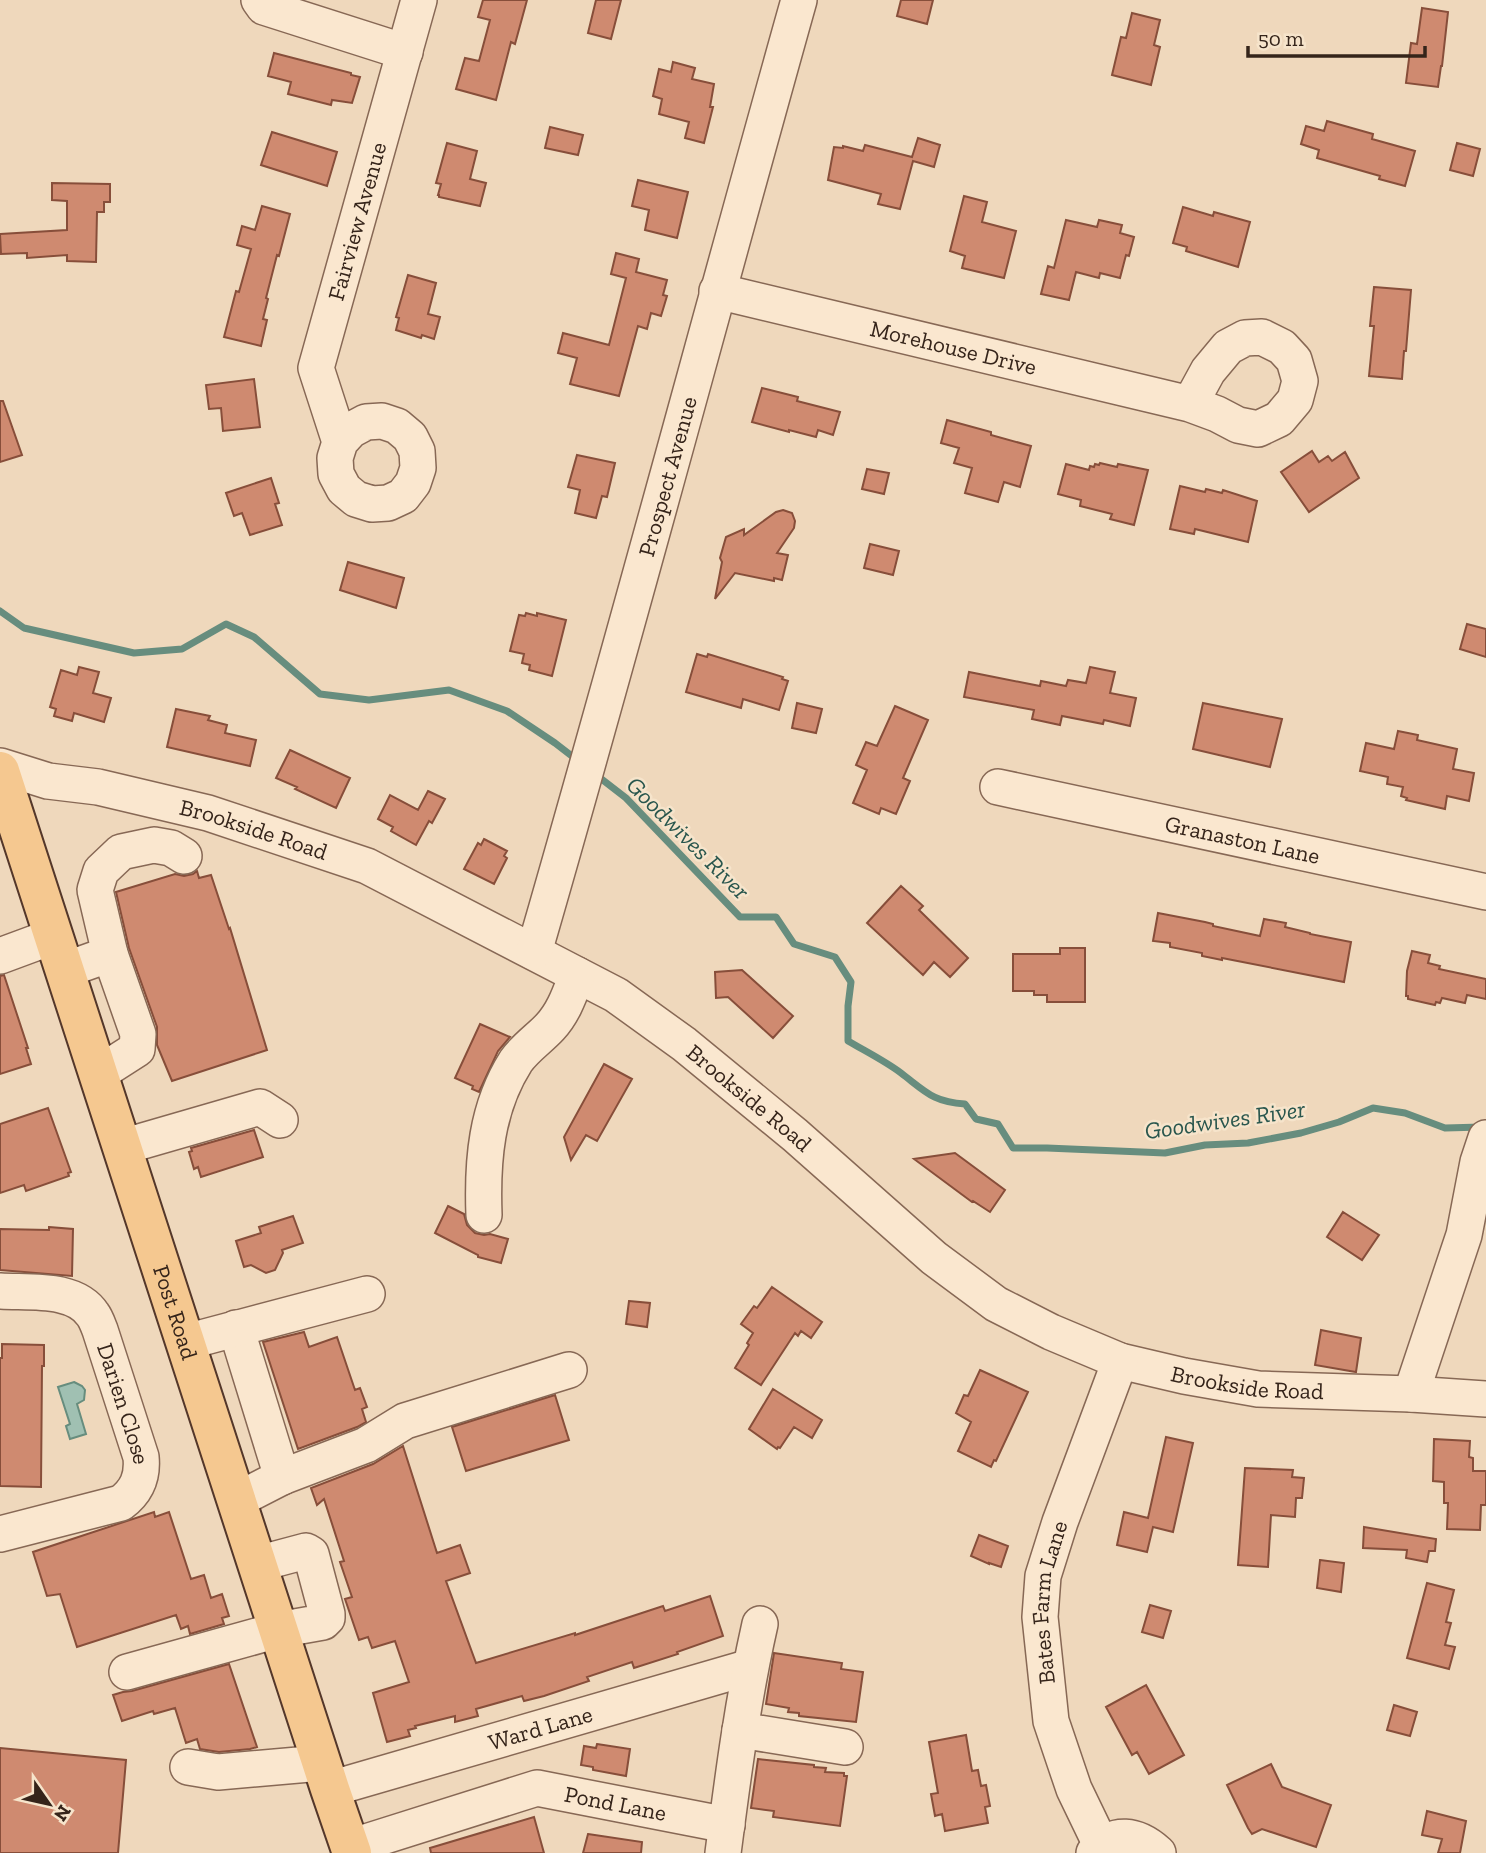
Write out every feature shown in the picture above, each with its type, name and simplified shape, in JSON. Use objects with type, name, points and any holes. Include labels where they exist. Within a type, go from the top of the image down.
[{"type":"main road","name":"Post Road","points":[[0,768],[351,1850]]},
{"type":"street","points":[[259,0],[264,7],[405,52]]},
{"type":"street","name":"Fairview Avenue","points":[[340,442],[316,368],[419,0]]},
{"type":"street","name":"Prospect Avenue","points":[[534,952],[799,0]]},
{"type":"street","name":"Morehouse Drive","points":[[717,291],[1190,404]]},
{"type":"street","name":"Brookside Road","points":[[0,768],[48,781],[97,787],[208,813],[367,866],[615,995],[689,1048],[795,1135],[934,1258],[996,1304],[1051,1332],[1120,1361],[1258,1389],[1486,1399]]},
{"type":"street","name":"Granaston Lane","points":[[998,787],[1486,892]]},
{"type":"street","points":[[98,1074],[136,1049],[138,1034],[110,954],[95,890],[101,871],[121,852],[154,845],[171,848],[184,856]]},
{"type":"street","points":[[0,956],[110,954]]},
{"type":"street","points":[[484,1215],[483,1182],[488,1128],[498,1095],[517,1059],[552,1024],[565,1004],[577,975]]},
{"type":"street","points":[[122,1147],[260,1107],[280,1120]]},
{"type":"street","points":[[1411,1394],[1464,1234],[1482,1150]]},
{"type":"street","name":"Darien Close","points":[[0,1291],[57,1294],[77,1300],[92,1313],[141,1457],[142,1469],[132,1494],[121,1503],[0,1534]]},
{"type":"street","points":[[186,1342],[367,1294]]},
{"type":"street","points":[[236,1328],[282,1477]]},
{"type":"street","name":"Bates Farm Lane","points":[[1120,1361],[1046,1565],[1040,1617],[1051,1721],[1098,1849],[1116,1838],[1132,1837],[1147,1843],[1158,1853]]},
{"type":"street","points":[[237,1500],[282,1477],[366,1445],[405,1421],[569,1370]]},
{"type":"street","points":[[127,1672],[278,1630],[323,1622],[327,1618],[313,1556],[309,1552],[257,1564]]},
{"type":"street","points":[[725,1839],[750,1667],[760,1624]]},
{"type":"street","name":"Ward Lane","points":[[188,1767],[218,1773],[325,1776],[486,1744],[750,1667]]},
{"type":"street","points":[[740,1730],[845,1747]]},
{"type":"street","points":[[486,1744],[506,1798]]},
{"type":"street","name":"Pond Lane","points":[[351,1850],[537,1788],[725,1839]]},
{"type":"shaded area","points":[[74,1382],[85,1390],[84,1400],[77,1404],[86,1434],[70,1439],[66,1426],[70,1424],[58,1387]]},
{"type":"building","points":[[483,0],[527,0],[515,44],[511,42],[496,100],[456,89],[465,58],[479,61],[490,20],[478,17]]},
{"type":"building","points":[[596,0],[621,0],[611,39],[588,33]]},
{"type":"building","points":[[901,0],[933,0],[927,24],[897,16]]},
{"type":"building","points":[[1422,8],[1448,12],[1438,87],[1406,83],[1411,43],[1417,44]]},
{"type":"building","points":[[1132,13],[1160,20],[1154,45],[1160,47],[1151,85],[1112,75],[1121,37],[1126,38]]},
{"type":"building","points":[[274,53],[360,77],[352,103],[332,100],[331,105],[288,94],[291,82],[268,76]]},
{"type":"building","points":[[673,62],[695,68],[692,79],[714,84],[710,107],[713,107],[704,143],[685,138],[689,122],[659,114],[662,99],[653,96],[659,69],[671,72]]},
{"type":"building","points":[[1327,121],[1373,134],[1372,139],[1415,151],[1405,186],[1317,158],[1319,150],[1301,144],[1306,126],[1324,131]]},
{"type":"building","points":[[550,127],[583,135],[578,155],[545,148]]},
{"type":"building","points":[[272,132],[337,152],[327,186],[261,165]]},
{"type":"building","points":[[918,138],[940,145],[934,167],[913,161],[900,209],[878,204],[881,194],[828,180],[834,147],[843,146],[863,151],[865,145],[912,157]]},
{"type":"building","points":[[447,143],[477,151],[470,179],[486,183],[480,206],[439,197],[441,184],[436,183]]},
{"type":"building","points":[[1457,143],[1480,149],[1473,176],[1450,170]]},
{"type":"building","points":[[638,180],[688,192],[677,238],[645,230],[649,210],[632,206]]},
{"type":"building","points":[[52,183],[110,184],[110,202],[104,202],[104,212],[97,212],[96,262],[67,261],[67,255],[27,258],[27,253],[1,254],[0,234],[67,230],[67,201],[52,200]]},
{"type":"building","points":[[964,196],[987,202],[982,222],[1016,231],[1004,278],[962,268],[965,256],[950,251]]},
{"type":"building","points":[[262,206],[290,214],[266,298],[268,299],[263,319],[267,320],[261,346],[224,337],[251,249],[237,245],[242,226],[255,230]]},
{"type":"building","points":[[1183,207],[1213,216],[1214,212],[1250,222],[1238,267],[1186,251],[1187,247],[1173,243]]},
{"type":"building","points":[[1066,220],[1097,227],[1099,220],[1122,225],[1120,233],[1134,237],[1120,278],[1100,273],[1099,278],[1076,272],[1069,300],[1041,294],[1048,266],[1054,268]]},
{"type":"building","points":[[616,253],[639,259],[636,272],[667,280],[663,295],[667,296],[661,316],[651,313],[647,329],[638,326],[619,396],[570,384],[577,358],[558,353],[563,333],[609,345],[626,278],[611,274]]},
{"type":"building","points":[[408,275],[436,283],[428,314],[440,317],[434,339],[396,330],[399,318],[396,317]]},
{"type":"building","points":[[1374,287],[1411,290],[1402,379],[1369,376],[1374,326],[1370,326]]},
{"type":"building","points":[[254,379],[260,427],[223,431],[221,408],[209,409],[206,385]]},
{"type":"building","points":[[762,388],[798,397],[797,401],[840,412],[833,435],[818,430],[816,437],[752,422]]},
{"type":"building","points":[[0,401],[3,401],[22,455],[0,462]]},
{"type":"building","points":[[947,420],[1031,446],[1020,487],[1004,482],[998,502],[965,493],[972,468],[954,463],[959,448],[941,443]]},
{"type":"building","points":[[1312,451],[1319,462],[1328,456],[1332,461],[1345,452],[1359,478],[1309,512],[1281,472]]},
{"type":"building","points":[[577,455],[615,463],[607,497],[602,496],[596,518],[575,513],[580,490],[568,487]]},
{"type":"building","points":[[1100,463],[1148,470],[1134,525],[1110,519],[1112,514],[1080,506],[1081,500],[1058,494],[1066,464],[1089,470],[1090,466],[1094,467]]},
{"type":"building","points":[[867,469],[889,473],[884,494],[862,489]]},
{"type":"building","points":[[271,478],[282,525],[250,535],[242,513],[234,516],[226,493]]},
{"type":"building","points":[[1180,486],[1205,492],[1206,489],[1222,493],[1223,490],[1257,501],[1248,542],[1195,529],[1194,534],[1170,529]]},
{"type":"building","points":[[783,510],[792,513],[795,521],[794,528],[777,553],[788,555],[782,580],[774,578],[774,581],[735,573],[715,599],[722,562],[720,558],[726,537],[744,529],[744,535]]},
{"type":"building","points":[[870,544],[899,551],[893,575],[864,568]]},
{"type":"building","points":[[348,562],[404,578],[396,608],[340,590]]},
{"type":"building","points":[[526,613],[566,620],[552,676],[529,670],[530,665],[522,663],[524,654],[510,651],[519,615],[525,616]]},
{"type":"building","points":[[1467,624],[1486,629],[1486,657],[1460,649]]},
{"type":"building","points":[[697,654],[707,657],[708,654],[783,677],[782,679],[788,681],[779,710],[743,699],[741,708],[686,692]]},
{"type":"building","points":[[79,667],[99,672],[93,693],[111,698],[104,722],[74,713],[72,721],[54,716],[56,709],[50,707],[61,670],[77,675]]},
{"type":"building","points":[[1090,667],[1115,672],[1110,693],[1136,698],[1130,726],[1104,720],[1103,724],[1062,716],[1060,725],[1032,719],[1034,710],[964,697],[969,672],[1040,686],[1041,681],[1066,686],[1068,680],[1086,683]]},
{"type":"building","points":[[797,703],[822,709],[816,733],[792,728]]},
{"type":"building","points":[[1203,703],[1282,719],[1270,767],[1193,749]]},
{"type":"building","points":[[895,706],[928,720],[903,778],[910,781],[896,814],[881,808],[879,814],[853,803],[867,770],[856,765],[866,742],[877,746]]},
{"type":"building","points":[[176,709],[210,716],[208,720],[227,725],[225,733],[256,740],[250,766],[167,747]]},
{"type":"building","points":[[1398,731],[1418,735],[1417,740],[1457,749],[1453,769],[1474,773],[1469,801],[1447,796],[1445,809],[1406,800],[1407,798],[1401,796],[1403,787],[1387,784],[1388,777],[1360,771],[1366,743],[1394,749]]},
{"type":"building","points":[[290,750],[350,778],[336,808],[276,778]]},
{"type":"building","points":[[428,791],[445,799],[416,845],[391,831],[393,827],[378,819],[390,795],[418,810]]},
{"type":"building","points":[[484,839],[507,851],[504,856],[507,858],[494,884],[464,869],[478,843],[481,845]]},
{"type":"building","points":[[197,871],[199,878],[211,875],[267,1050],[172,1081],[157,1045],[157,1027],[129,948],[116,892],[175,874],[184,876]]},
{"type":"building","points":[[901,886],[923,906],[919,910],[968,958],[950,977],[934,962],[923,975],[867,923]]},
{"type":"building","points":[[1158,913],[1260,936],[1264,919],[1286,923],[1285,927],[1310,934],[1351,942],[1344,982],[1202,956],[1202,953],[1170,947],[1170,943],[1153,941]]},
{"type":"building","points":[[1060,948],[1085,948],[1085,1002],[1047,1002],[1047,995],[1034,995],[1034,991],[1013,991],[1013,954],[1060,954]]},
{"type":"building","points":[[1412,951],[1430,955],[1428,963],[1440,966],[1439,969],[1486,979],[1486,999],[1467,995],[1465,1003],[1442,998],[1440,1003],[1436,1002],[1435,1005],[1408,999],[1407,971]]},
{"type":"building","points":[[742,970],[793,1016],[773,1038],[728,997],[716,998],[715,972]]},
{"type":"building","points":[[4,975],[31,1064],[0,1074],[0,976]]},
{"type":"building","points":[[480,1024],[510,1037],[498,1051],[479,1092],[472,1089],[473,1086],[455,1078]]},
{"type":"building","points":[[604,1064],[632,1079],[597,1141],[586,1135],[571,1160],[564,1137]]},
{"type":"building","points":[[48,1108],[71,1172],[68,1173],[69,1176],[26,1191],[24,1185],[0,1193],[0,1124]]},
{"type":"building","points":[[254,1130],[263,1157],[201,1177],[198,1167],[194,1169],[189,1152],[192,1151],[191,1148]]},
{"type":"building","points":[[955,1153],[1005,1190],[990,1212],[914,1159]]},
{"type":"building","points":[[448,1206],[464,1214],[467,1225],[475,1233],[508,1239],[501,1263],[478,1257],[435,1233]]},
{"type":"building","points":[[1343,1212],[1379,1235],[1362,1260],[1327,1237]]},
{"type":"building","points":[[293,1216],[303,1243],[282,1250],[275,1270],[266,1273],[251,1265],[244,1267],[236,1241],[261,1233],[259,1227]]},
{"type":"building","points":[[49,1227],[73,1229],[72,1276],[0,1270],[0,1229],[49,1230]]},
{"type":"building","points":[[772,1287],[822,1322],[811,1338],[801,1331],[798,1336],[795,1333],[761,1385],[735,1368],[753,1333],[741,1324]]},
{"type":"building","points":[[629,1301],[650,1303],[647,1327],[626,1324]]},
{"type":"building","points":[[1321,1330],[1361,1338],[1356,1372],[1315,1365]]},
{"type":"building","points":[[304,1332],[309,1347],[337,1337],[355,1390],[360,1388],[367,1407],[362,1409],[366,1422],[298,1449],[263,1342]]},
{"type":"building","points":[[2,1344],[44,1345],[41,1487],[0,1486]]},
{"type":"building","points":[[980,1370],[1028,1392],[991,1467],[958,1451],[971,1422],[956,1413],[964,1395],[968,1396]]},
{"type":"building","points":[[773,1389],[822,1420],[812,1438],[794,1427],[777,1449],[749,1429]]},
{"type":"building","points":[[555,1395],[569,1440],[466,1471],[452,1427]]},
{"type":"building","points":[[1166,1437],[1193,1443],[1173,1532],[1153,1527],[1147,1552],[1117,1545],[1124,1512],[1148,1518]]},
{"type":"building","points":[[1434,1439],[1470,1441],[1469,1457],[1473,1458],[1473,1471],[1486,1471],[1486,1505],[1481,1505],[1480,1530],[1447,1529],[1448,1503],[1444,1503],[1444,1482],[1433,1481]]},
{"type":"building","points":[[403,1446],[437,1553],[460,1545],[470,1573],[446,1581],[476,1663],[663,1606],[665,1611],[710,1596],[723,1636],[634,1668],[632,1662],[587,1677],[589,1681],[544,1696],[524,1701],[522,1696],[476,1709],[478,1716],[455,1722],[455,1716],[415,1726],[416,1728],[408,1730],[410,1736],[387,1742],[373,1693],[409,1682],[395,1641],[372,1648],[368,1637],[359,1640],[345,1599],[352,1597],[340,1562],[344,1561],[324,1499],[317,1505],[311,1488],[373,1464]]},
{"type":"building","points":[[1245,1468],[1293,1470],[1292,1477],[1304,1478],[1302,1498],[1296,1498],[1295,1517],[1271,1515],[1268,1567],[1238,1565]]},
{"type":"building","points":[[154,1512],[155,1517],[169,1512],[191,1579],[204,1575],[211,1598],[222,1594],[229,1616],[222,1618],[224,1624],[190,1634],[188,1626],[181,1629],[176,1615],[77,1647],[60,1594],[47,1596],[33,1552]]},
{"type":"building","points":[[1364,1527],[1436,1539],[1435,1551],[1429,1551],[1427,1562],[1406,1558],[1407,1550],[1363,1548]]},
{"type":"building","points":[[979,1535],[1008,1546],[1001,1567],[971,1556]]},
{"type":"building","points":[[1320,1560],[1344,1563],[1341,1592],[1317,1588]]},
{"type":"building","points":[[1427,1583],[1454,1590],[1446,1622],[1451,1623],[1445,1645],[1455,1647],[1449,1669],[1407,1658]]},
{"type":"building","points":[[1150,1605],[1171,1611],[1163,1638],[1142,1632]]},
{"type":"building","points":[[774,1653],[842,1663],[841,1669],[863,1672],[856,1722],[799,1716],[799,1713],[788,1712],[789,1708],[766,1704]]},
{"type":"building","points":[[229,1664],[257,1747],[219,1752],[200,1749],[197,1739],[186,1743],[175,1708],[154,1714],[153,1711],[122,1721],[113,1695]]},
{"type":"building","points":[[1146,1685],[1184,1755],[1149,1774],[1137,1752],[1132,1755],[1106,1707]]},
{"type":"building","points":[[1394,1705],[1417,1712],[1410,1736],[1387,1730]]},
{"type":"building","points":[[966,1735],[972,1771],[978,1770],[981,1786],[986,1785],[990,1806],[985,1807],[988,1823],[945,1831],[942,1814],[935,1816],[931,1794],[938,1793],[929,1742]]},
{"type":"building","points":[[597,1744],[630,1749],[626,1776],[581,1765],[584,1746],[596,1748]]},
{"type":"building","points":[[0,1748],[126,1760],[118,1853],[0,1853]]},
{"type":"building","points":[[758,1759],[814,1765],[826,1768],[825,1772],[844,1773],[844,1776],[847,1776],[840,1826],[773,1817],[774,1811],[751,1808]]},
{"type":"building","points":[[1271,1764],[1282,1787],[1331,1805],[1316,1847],[1262,1829],[1252,1834],[1248,1828],[1227,1785]]},
{"type":"building","points":[[1427,1811],[1466,1821],[1460,1853],[1438,1853],[1442,1839],[1422,1835]]},
{"type":"building","points":[[534,1817],[544,1853],[431,1853],[430,1848]]},
{"type":"building","points":[[588,1834],[642,1842],[641,1853],[583,1853]]},
{"type":"waterway","name":"Goodwives River","points":[[0,611],[24,628],[134,653],[182,649],[226,624],[254,637],[320,694],[369,700],[449,690],[507,711],[577,760]]},
{"type":"waterway","name":"Goodwives River","points":[[595,774],[626,798],[740,917],[776,917],[794,944],[835,957],[851,982],[848,1041],[888,1064],[930,1095],[965,1104],[976,1119],[998,1124],[1013,1148],[1165,1153],[1205,1145],[1248,1143],[1301,1133],[1373,1108],[1405,1113],[1445,1128],[1482,1127]]}]
